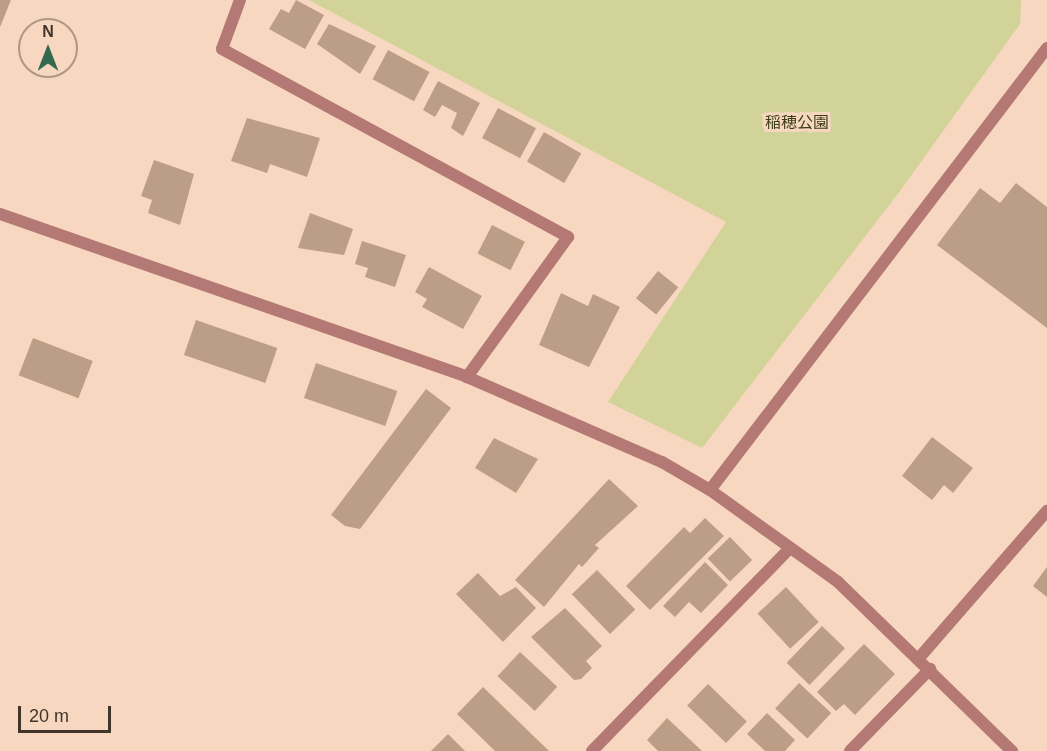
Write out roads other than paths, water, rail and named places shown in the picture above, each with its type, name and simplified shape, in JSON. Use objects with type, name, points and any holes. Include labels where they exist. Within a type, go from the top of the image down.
[{"type":"street","points":[[240,0],[222,49],[568,237],[467,377]]},
{"type":"street","points":[[710,490],[1047,48]]},
{"type":"street","points":[[0,214],[467,377],[612,439],[710,490],[788,550],[838,582],[919,658],[1012,751]]},
{"type":"street","points":[[919,658],[1047,511]]},
{"type":"street","points":[[592,751],[788,550]]},
{"type":"street","points":[[850,751],[930,669]]},
{"type":"park label","name":"稲穂公園","points":[[797,123]]}]
